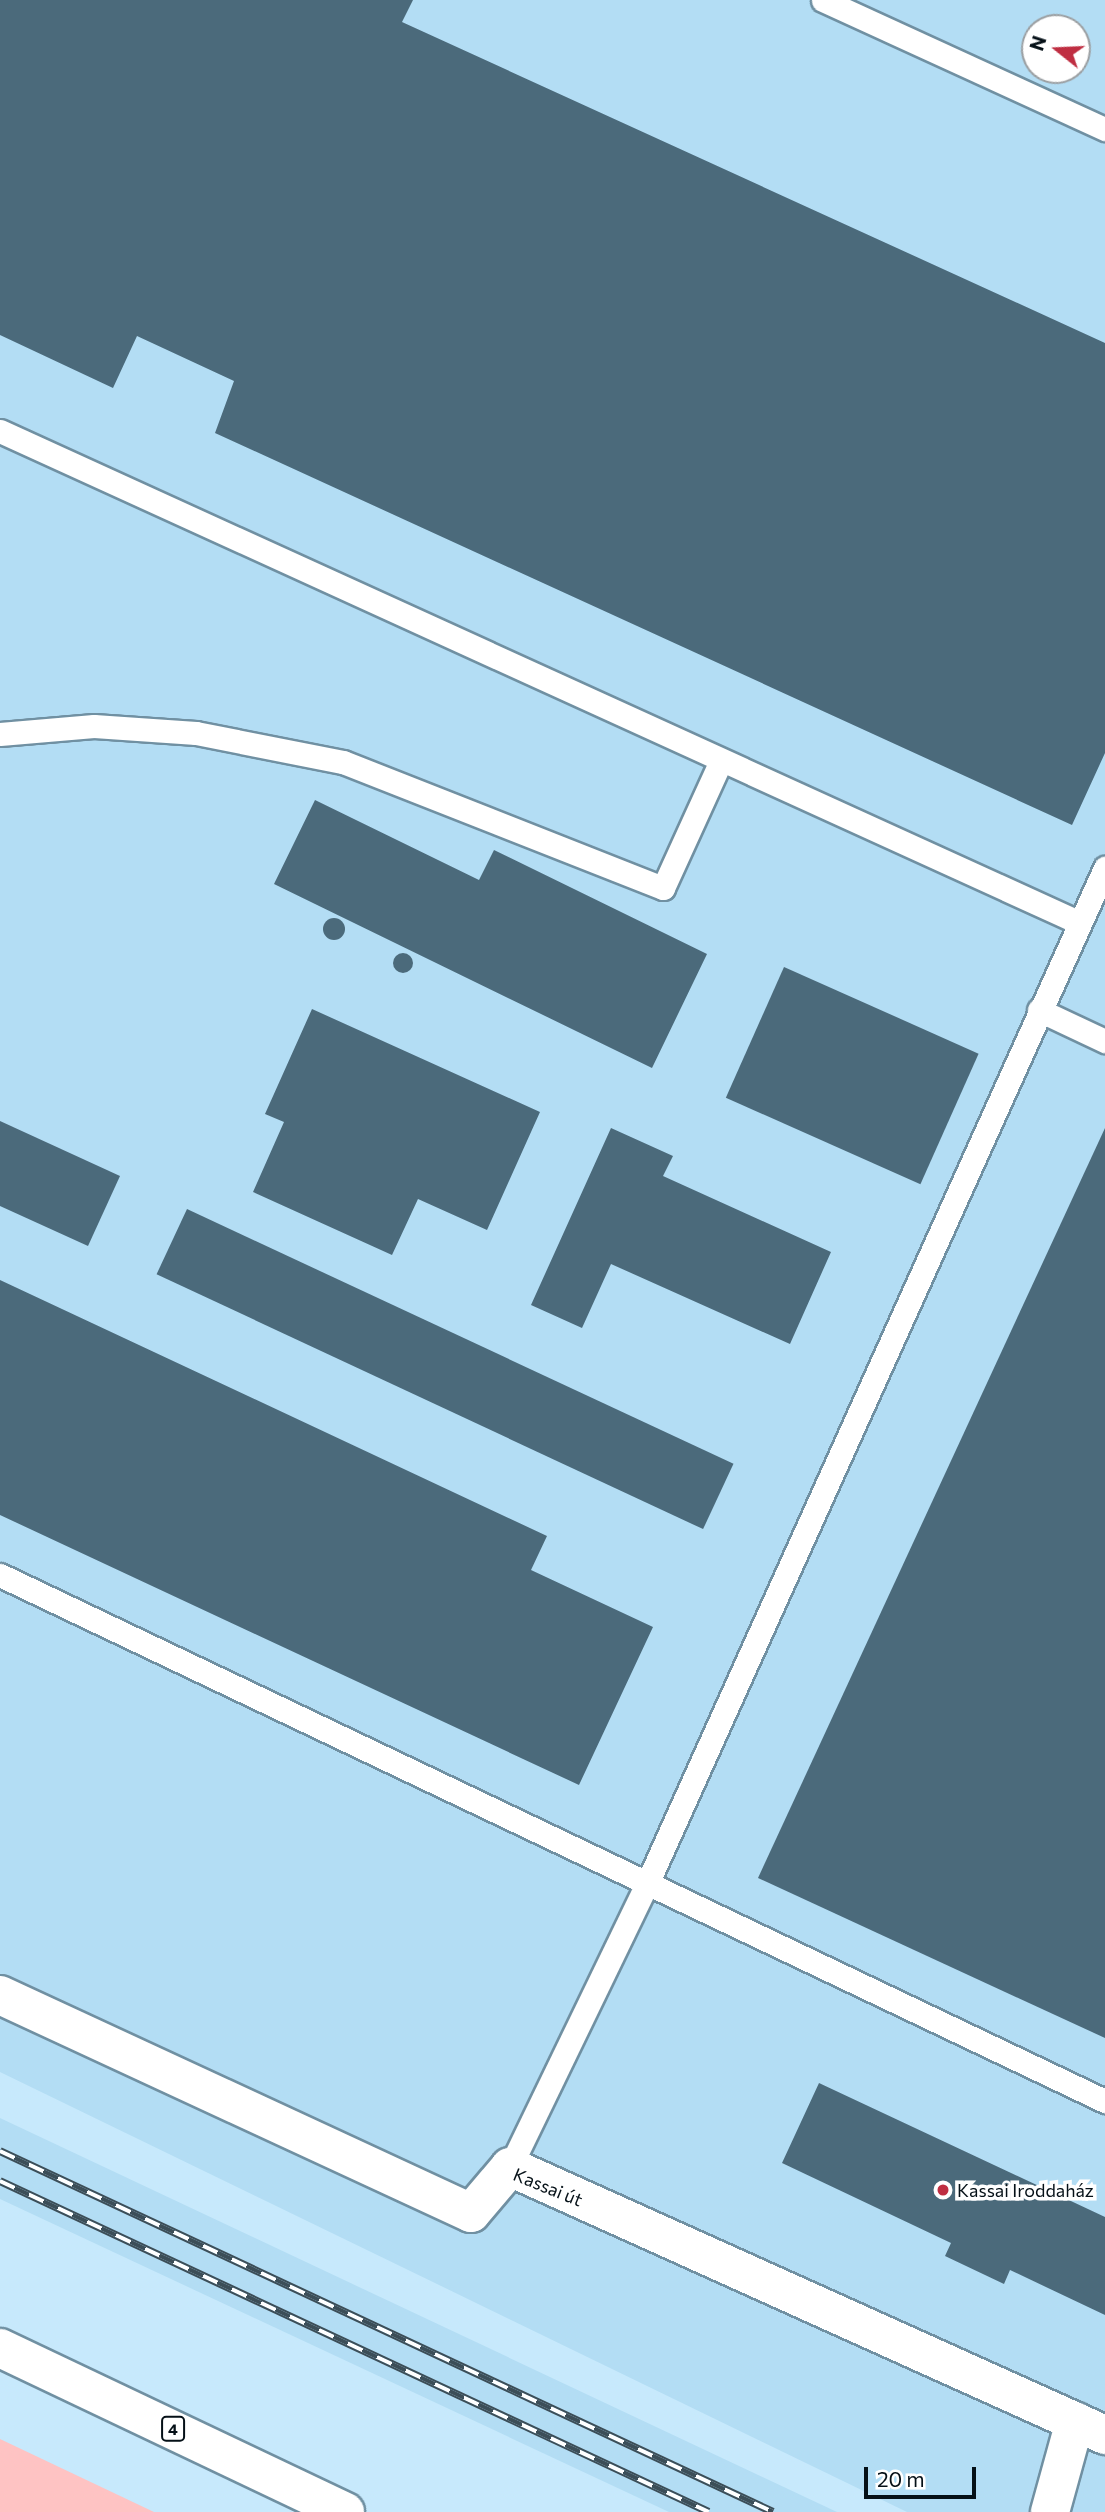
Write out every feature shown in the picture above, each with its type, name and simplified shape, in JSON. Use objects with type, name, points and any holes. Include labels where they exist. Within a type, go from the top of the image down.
[{"type":"street","name":"Kassai út","points":[[0,1995],[471,2213],[510,2167],[1090,2428]]},
{"type":"street","name":"4","points":[[0,2348],[345,2512]]},
{"type":"street","points":[[1050,2512],[1090,2428]]},
{"type":"lane","points":[[823,0],[1105,129]]},
{"type":"lane","points":[[0,431],[720,763],[1078,922]]},
{"type":"lane","points":[[0,734],[94,726],[196,733],[343,762],[663,888],[720,763]]},
{"type":"lane","points":[[510,2167],[646,1886],[1078,922],[1098,901],[1105,868]]},
{"type":"lane","points":[[1039,1010],[1105,1041]]},
{"type":"lane","points":[[0,1575],[646,1886],[1105,2101]]},
{"type":"shaded area","points":[[0,0],[1105,0],[1105,2512],[907,2512],[0,2072]]},
{"type":"shaded area","points":[[0,2118],[837,2512],[669,2512],[0,2199]]},
{"type":"shaded area","points":[[0,2439],[154,2512],[0,2512]]},
{"type":"building","points":[[0,0],[413,0],[402,22],[1105,343],[1105,753],[1072,825],[215,433],[234,381],[137,336],[113,388],[0,335]]},
{"type":"building","points":[[315,800],[479,880],[494,850],[707,954],[652,1068],[274,884]]},
{"type":"building","points":[[334,918],[342,921],[345,929],[342,937],[334,940],[326,937],[323,929],[326,921]]},
{"type":"building","points":[[399,953],[407,953],[413,963],[407,973],[399,973],[393,967],[393,959]]},
{"type":"building","points":[[784,967],[979,1054],[920,1184],[726,1098]]},
{"type":"building","points":[[312,1009],[540,1112],[487,1230],[418,1199],[392,1255],[253,1192],[284,1122],[265,1114]]},
{"type":"building","points":[[0,1121],[120,1176],[88,1246],[0,1206]]},
{"type":"building","points":[[611,1128],[673,1156],[663,1176],[831,1252],[790,1344],[611,1264],[582,1328],[531,1305]]},
{"type":"building","points":[[1105,1128],[1105,2038],[758,1878]]},
{"type":"building","points":[[187,1209],[734,1464],[703,1529],[157,1274]]},
{"type":"building","points":[[0,1280],[547,1536],[531,1570],[653,1627],[579,1785],[0,1515]]},
{"type":"building","name":"Kassai Iroddaház","points":[[819,2083],[1105,2217],[1105,2315],[1010,2270],[1004,2284],[945,2256],[951,2243],[782,2163]]},
{"type":"railway","points":[[0,2151],[773,2512]]},
{"type":"railway","points":[[0,2181],[709,2512]]},
{"type":"place","name":"Kassai Iroddaház","points":[[943,2190]]}]
